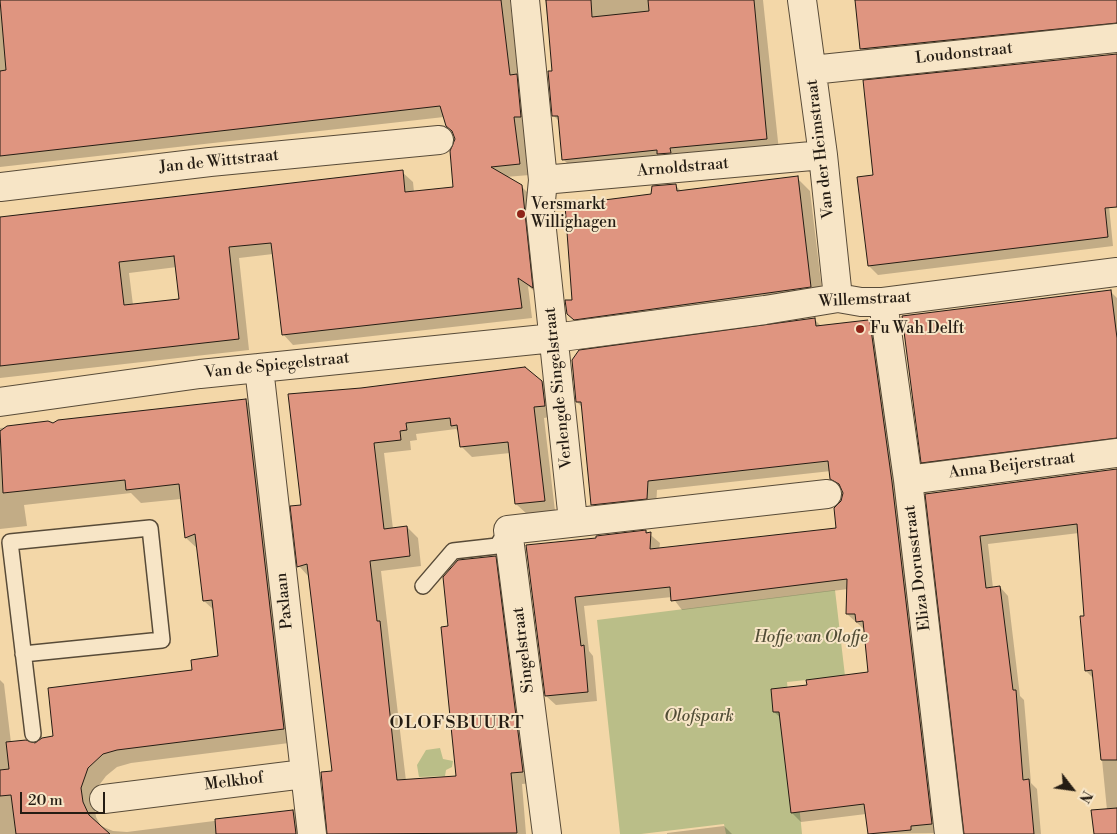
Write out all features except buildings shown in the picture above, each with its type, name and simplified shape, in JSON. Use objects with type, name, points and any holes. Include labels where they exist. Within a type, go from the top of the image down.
[{"type":"street","name":"Verlengde Singelstraat","points":[[525,0],[543,180],[540,211],[573,521]]},
{"type":"street","name":"Van der Heimstraat","points":[[802,0],[823,155],[838,298]]},
{"type":"street","name":"Loudonstraat","points":[[812,70],[1117,38]]},
{"type":"street","name":"Jan de Wittstraat","points":[[0,187],[210,162],[438,140]]},
{"type":"street","name":"Arnoldstraat","points":[[543,180],[823,155]]},
{"type":"street","name":"Willemstraat","points":[[554,338],[765,310],[838,298],[861,302],[883,302],[1117,272]]},
{"type":"street","name":"Eliza Dorusstraat","points":[[883,302],[908,480],[949,834]]},
{"type":"street","name":"Van de Spiegelstraat","points":[[0,402],[200,374],[554,338]]},
{"type":"street","name":"Paxlaan","points":[[259,368],[312,834]]},
{"type":"street","name":"Anna Beijerstraat","points":[[908,480],[1117,453]]},
{"type":"street","points":[[508,530],[573,521],[827,494]]},
{"type":"street","name":"Singelstraat","points":[[508,530],[546,834]]},
{"type":"street","name":"Melkhof","points":[[104,799],[304,774]]},
{"type":"lane","points":[[23,654],[162,640],[150,528],[10,542],[23,654],[33,734]]},
{"type":"lane","points":[[422,586],[453,551],[497,546],[508,530]]},
{"type":"green space","name":"Olofspark","points":[[835,590],[845,676],[787,682],[802,834],[726,834],[724,824],[641,834],[620,834],[597,620]]},
{"type":"green space","points":[[440,748],[443,759],[453,761],[452,767],[446,770],[445,776],[419,777],[417,765],[426,750]]},
{"type":"place","name":"Versmarkt Willighagen","points":[[521,214]]},
{"type":"place","name":"Fu Wah Delft","points":[[860,329]]},
{"type":"district","name":"OLOFSBUURT","points":[[457,724]]},
{"type":"park label","name":"Hofje van Olofje","points":[[811,638]]}]
